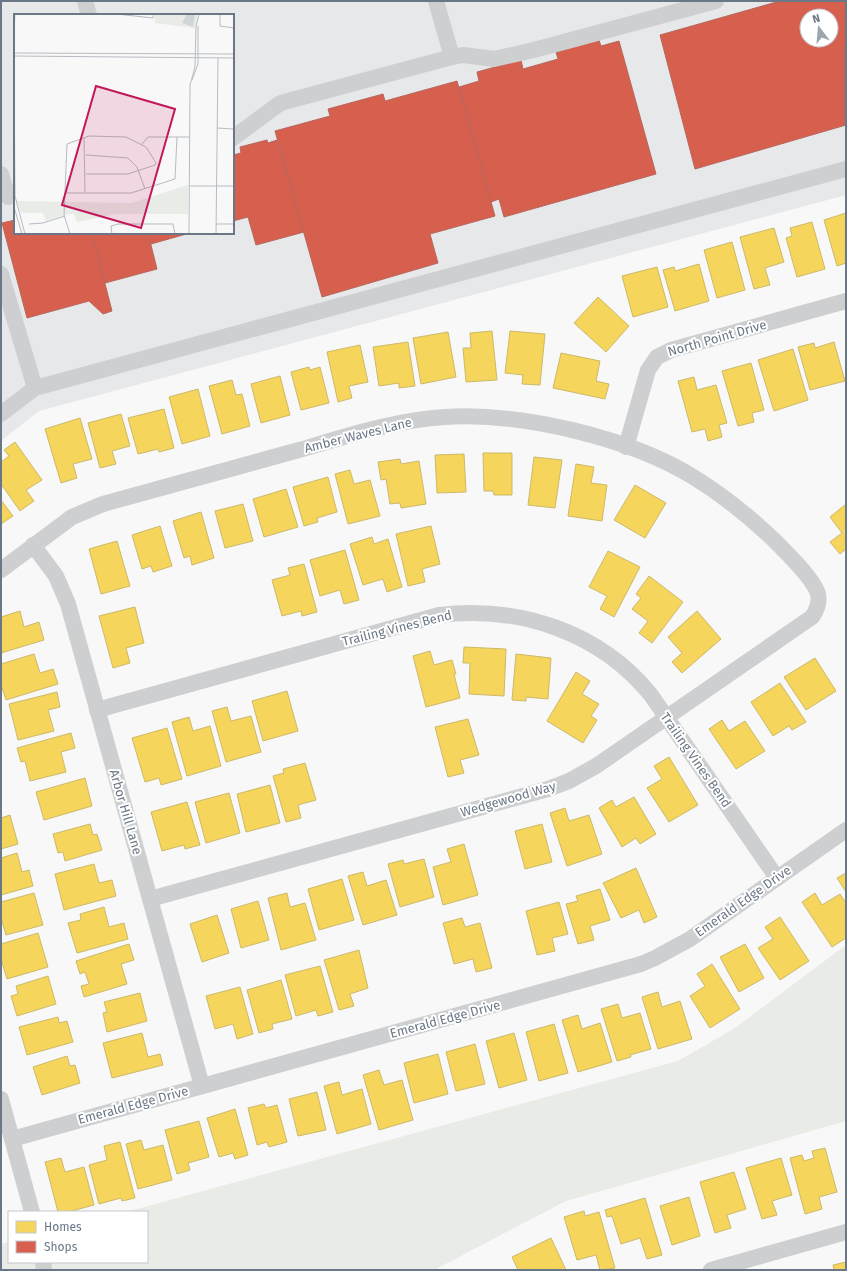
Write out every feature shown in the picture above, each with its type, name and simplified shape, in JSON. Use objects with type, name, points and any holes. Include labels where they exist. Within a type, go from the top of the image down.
[{"type":"street","points":[[85,1],[89,14]]},
{"type":"street","points":[[436,1],[452,57]]},
{"type":"street","points":[[234,137],[279,104],[452,57],[463,55],[494,59],[534,50],[700,3],[716,1]]},
{"type":"street","points":[[1,414],[35,388],[846,169]]},
{"type":"street","points":[[1,174],[8,197]]},
{"type":"street","points":[[1,274],[35,388]]},
{"type":"street","name":"North Point Drive","points":[[626,446],[648,370],[656,357],[671,350],[846,301]]},
{"type":"street","name":"Amber Waves Lane","points":[[1,570],[72,517],[103,504],[381,427],[410,421],[444,417],[477,416],[542,423],[570,430],[626,446],[667,463],[694,477],[724,497],[757,524],[789,554],[815,587],[819,604]]},
{"type":"street","name":"Arbor Hill Lane","points":[[33,546],[49,564],[62,588],[202,1086]]},
{"type":"street","name":"Wedgewood Way","points":[[150,899],[558,785],[596,766],[812,617],[819,604]]},
{"type":"street","name":"Trailing Vines Bend","points":[[97,710],[423,619],[458,613],[481,612],[522,618],[547,624],[588,642],[606,653],[639,680],[667,717],[777,878]]},
{"type":"street","name":"Emerald Edge Drive","points":[[12,1138],[641,964],[662,955],[690,939],[846,830]]},
{"type":"street","points":[[1,1099],[32,1211]]},
{"type":"street","points":[[711,1270],[846,1232]]},
{"type":"shaded area","points":[[1,1],[846,1],[846,195],[39,411],[1,441]]},
{"type":"shaded area","points":[[846,945],[846,1121],[566,1201],[434,1270],[1,1270],[1,1244],[8,1242],[8,1263],[148,1263],[148,1211],[130,1211],[678,1061],[735,1028]]},
{"type":"building: Homes","points":[[846,213],[846,263],[837,266],[824,220]]},
{"type":"building: Homes","points":[[812,222],[825,269],[797,277],[786,238],[792,236],[790,228]]},
{"type":"building: Homes","points":[[774,228],[784,262],[765,268],[770,285],[754,289],[740,237]]},
{"type":"building: Homes","points":[[732,242],[745,290],[717,298],[704,250]]},
{"type":"building: Homes","points":[[699,264],[709,301],[675,311],[663,270],[674,267],[675,271]]},
{"type":"building: Homes","points":[[657,267],[668,307],[633,317],[622,276]]},
{"type":"building: Homes","points":[[598,297],[629,326],[606,352],[574,323]]},
{"type":"building: Homes","points":[[492,331],[497,380],[466,382],[463,348],[471,348],[470,333]]},
{"type":"building: Homes","points":[[510,331],[545,334],[540,385],[522,384],[523,375],[505,373]]},
{"type":"building: Homes","points":[[448,332],[456,377],[421,384],[413,338]]},
{"type":"building: Homes","points":[[408,342],[415,386],[399,388],[399,383],[379,386],[373,347]]},
{"type":"building: Homes","points":[[834,342],[845,381],[810,390],[798,347],[814,343],[815,348]]},
{"type":"building: Homes","points":[[360,345],[368,382],[349,386],[352,398],[338,402],[327,352]]},
{"type":"building: Homes","points":[[793,349],[808,400],[774,411],[758,360]]},
{"type":"building: Homes","points":[[561,353],[600,361],[596,381],[609,384],[605,399],[553,388]]},
{"type":"building: Homes","points":[[751,363],[764,410],[752,413],[754,422],[738,426],[722,371]]},
{"type":"building: Homes","points":[[309,367],[310,370],[320,367],[329,403],[301,410],[291,372]]},
{"type":"building: Homes","points":[[280,376],[290,415],[261,423],[251,384]]},
{"type":"building: Homes","points":[[694,377],[697,390],[716,385],[727,423],[719,425],[722,437],[708,441],[705,429],[692,432],[678,381]]},
{"type":"building: Homes","points":[[232,380],[236,395],[242,394],[250,426],[222,434],[209,386]]},
{"type":"building: Homes","points":[[198,389],[210,436],[182,444],[169,397]]},
{"type":"building: Homes","points":[[164,409],[174,448],[159,452],[158,449],[138,454],[128,418]]},
{"type":"building: Homes","points":[[121,414],[130,446],[112,451],[116,464],[100,468],[88,423]]},
{"type":"building: Homes","points":[[80,418],[92,459],[73,464],[77,478],[61,483],[45,429]]},
{"type":"building: Homes","points":[[15,442],[42,480],[26,490],[34,501],[20,511],[1,484],[1,462],[9,456],[4,450]]},
{"type":"building: Homes","points":[[483,453],[512,453],[512,495],[494,495],[493,491],[484,491]]},
{"type":"building: Homes","points":[[464,454],[466,492],[437,493],[435,455]]},
{"type":"building: Homes","points":[[534,457],[562,460],[555,508],[528,505]]},
{"type":"building: Homes","points":[[400,459],[401,464],[419,461],[426,504],[401,508],[400,503],[390,504],[386,479],[381,480],[378,462]]},
{"type":"building: Homes","points":[[576,464],[594,467],[591,483],[607,485],[602,521],[568,516]]},
{"type":"building: Homes","points":[[350,470],[354,484],[370,480],[380,516],[348,524],[335,474]]},
{"type":"building: Homes","points":[[328,477],[337,512],[317,518],[318,522],[304,526],[293,487]]},
{"type":"building: Homes","points":[[635,485],[666,503],[645,538],[614,520]]},
{"type":"building: Homes","points":[[286,489],[298,527],[264,537],[253,499]]},
{"type":"building: Homes","points":[[1,500],[13,516],[1,524]]},
{"type":"building: Homes","points":[[243,504],[253,541],[225,548],[215,511]]},
{"type":"building: Homes","points":[[846,504],[846,549],[840,554],[830,542],[842,533],[830,517]]},
{"type":"building: Homes","points":[[201,512],[214,558],[192,565],[190,556],[184,558],[173,521]]},
{"type":"building: Homes","points":[[160,526],[172,566],[153,572],[151,566],[142,569],[132,535]]},
{"type":"building: Homes","points":[[431,526],[440,564],[422,569],[425,582],[408,586],[396,534]]},
{"type":"building: Homes","points":[[372,537],[374,544],[388,539],[402,587],[387,592],[383,579],[363,585],[350,544]]},
{"type":"building: Homes","points":[[117,541],[130,586],[101,594],[89,549]]},
{"type":"building: Homes","points":[[345,550],[359,600],[344,604],[340,590],[320,596],[310,560]]},
{"type":"building: Homes","points":[[608,551],[640,567],[614,617],[600,609],[607,596],[589,587]]},
{"type":"building: Homes","points":[[304,564],[317,612],[302,616],[301,611],[282,616],[272,580],[290,575],[288,568]]},
{"type":"building: Homes","points":[[649,576],[683,602],[652,643],[639,633],[648,621],[632,609],[641,598],[636,594]]},
{"type":"building: Homes","points":[[135,607],[144,643],[126,648],[130,663],[113,668],[99,616]]},
{"type":"building: Homes","points":[[20,611],[24,627],[39,622],[44,640],[1,653],[1,617]]},
{"type":"building: Homes","points":[[697,611],[721,639],[682,673],[672,662],[682,653],[668,637]]},
{"type":"building: Homes","points":[[464,647],[506,649],[504,696],[469,694],[470,663],[463,663]]},
{"type":"building: Homes","points":[[430,651],[434,665],[452,660],[460,698],[426,707],[413,656]]},
{"type":"building: Homes","points":[[34,654],[40,673],[53,669],[58,684],[6,700],[1,685],[1,664]]},
{"type":"building: Homes","points":[[516,654],[551,658],[548,699],[526,697],[526,701],[512,700]]},
{"type":"building: Homes","points":[[815,658],[836,691],[806,710],[784,677]]},
{"type":"building: Homes","points":[[576,672],[590,681],[582,694],[599,704],[591,716],[597,720],[583,743],[547,721]]},
{"type":"building: Homes","points":[[780,683],[806,722],[792,730],[789,726],[773,736],[751,702]]},
{"type":"building: Homes","points":[[287,691],[298,731],[263,741],[252,701]]},
{"type":"building: Homes","points":[[57,692],[60,707],[48,710],[54,731],[18,740],[9,704]]},
{"type":"building: Homes","points":[[227,707],[231,721],[251,716],[261,752],[226,762],[212,711]]},
{"type":"building: Homes","points":[[189,717],[193,731],[210,726],[221,766],[187,776],[172,722]]},
{"type":"building: Homes","points":[[468,719],[479,755],[460,760],[464,773],[448,777],[435,727]]},
{"type":"building: Homes","points":[[722,720],[729,731],[745,721],[765,751],[736,769],[709,729]]},
{"type":"building: Homes","points":[[167,728],[182,779],[161,785],[159,778],[145,782],[132,738]]},
{"type":"building: Homes","points":[[71,733],[75,748],[61,752],[66,772],[30,781],[25,761],[21,762],[17,748]]},
{"type":"building: Homes","points":[[669,757],[698,805],[669,822],[647,788],[662,779],[654,766]]},
{"type":"building: Homes","points":[[305,763],[316,800],[298,805],[301,818],[286,822],[273,776],[284,773],[283,769]]},
{"type":"building: Homes","points":[[85,778],[92,806],[44,820],[36,792]]},
{"type":"building: Homes","points":[[270,785],[280,823],[246,832],[237,794]]},
{"type":"building: Homes","points":[[229,793],[240,833],[206,843],[195,802]]},
{"type":"building: Homes","points":[[634,797],[656,834],[640,844],[636,838],[622,847],[599,808],[612,800],[616,807]]},
{"type":"building: Homes","points":[[187,802],[200,845],[185,849],[184,845],[162,851],[151,812]]},
{"type":"building: Homes","points":[[565,808],[569,821],[589,815],[602,854],[567,866],[550,813]]},
{"type":"building: Homes","points":[[10,815],[18,844],[1,849],[1,818]]},
{"type":"building: Homes","points":[[90,824],[93,835],[97,834],[102,850],[65,861],[63,852],[58,853],[53,834]]},
{"type":"building: Homes","points":[[542,824],[552,862],[525,869],[515,831]]},
{"type":"building: Homes","points":[[464,844],[478,895],[443,905],[433,867],[451,862],[447,849]]},
{"type":"building: Homes","points":[[17,853],[22,872],[29,870],[33,886],[1,895],[1,858]]},
{"type":"building: Homes","points":[[424,859],[434,897],[400,907],[388,864],[403,860],[404,864]]},
{"type":"building: Homes","points":[[94,864],[99,883],[112,880],[116,896],[64,910],[55,874]]},
{"type":"building: Homes","points":[[636,868],[657,917],[644,923],[639,910],[621,918],[603,883]]},
{"type":"building: Homes","points":[[363,872],[367,886],[386,880],[397,915],[363,925],[348,876]]},
{"type":"building: Homes","points":[[846,873],[846,892],[837,878]]},
{"type":"building: Homes","points":[[342,879],[354,920],[319,930],[308,889]]},
{"type":"building: Homes","points":[[600,889],[610,920],[590,926],[594,940],[578,944],[566,904],[578,901],[576,896]]},
{"type":"building: Homes","points":[[34,893],[43,925],[6,935],[1,918],[1,902]]},
{"type":"building: Homes","points":[[287,893],[290,907],[305,903],[316,940],[281,950],[268,898]]},
{"type":"building: Homes","points":[[815,893],[822,905],[840,894],[846,903],[846,938],[832,947],[802,902]]},
{"type":"building: Homes","points":[[258,901],[269,940],[241,948],[231,909]]},
{"type":"building: Homes","points":[[559,902],[568,934],[552,938],[555,951],[537,955],[526,911]]},
{"type":"building: Homes","points":[[104,907],[109,927],[124,923],[128,939],[77,953],[68,923],[81,920],[80,914]]},
{"type":"building: Homes","points":[[217,915],[229,953],[202,962],[190,924]]},
{"type":"building: Homes","points":[[780,917],[809,961],[780,980],[758,948],[773,939],[765,927]]},
{"type":"building: Homes","points":[[462,918],[465,927],[480,923],[492,968],[476,972],[473,959],[454,964],[443,923]]},
{"type":"building: Homes","points":[[38,933],[48,967],[7,979],[1,959],[1,944]]},
{"type":"building: Homes","points":[[129,944],[134,960],[121,964],[127,984],[84,997],[81,986],[89,984],[85,972],[80,974],[76,961]]},
{"type":"building: Homes","points":[[745,944],[764,978],[739,992],[720,957]]},
{"type":"building: Homes","points":[[359,950],[368,988],[350,994],[354,1006],[339,1010],[324,960]]},
{"type":"building: Homes","points":[[712,964],[740,1009],[710,1028],[690,996],[705,986],[697,974]]},
{"type":"building: Homes","points":[[320,966],[333,1012],[318,1016],[316,1010],[296,1016],[285,975]]},
{"type":"building: Homes","points":[[48,976],[56,1004],[17,1016],[11,996],[18,994],[16,986]]},
{"type":"building: Homes","points":[[281,980],[292,1019],[272,1024],[273,1029],[259,1033],[247,990]]},
{"type":"building: Homes","points":[[240,987],[253,1034],[237,1039],[233,1024],[215,1029],[206,996]]},
{"type":"building: Homes","points":[[658,992],[662,1007],[680,1001],[692,1039],[658,1049],[642,997]]},
{"type":"building: Homes","points":[[140,993],[147,1021],[107,1032],[103,1013],[107,1012],[104,1002]]},
{"type":"building: Homes","points":[[618,1004],[622,1018],[640,1013],[651,1049],[630,1055],[631,1057],[617,1061],[601,1009]]},
{"type":"building: Homes","points":[[578,1015],[582,1029],[600,1023],[612,1062],[578,1072],[562,1020]]},
{"type":"building: Homes","points":[[58,1017],[59,1023],[67,1021],[73,1042],[27,1055],[19,1027]]},
{"type":"building: Homes","points":[[554,1024],[568,1073],[539,1081],[526,1032]]},
{"type":"building: Homes","points":[[142,1033],[148,1057],[160,1054],[163,1065],[112,1078],[103,1043]]},
{"type":"building: Homes","points":[[514,1033],[527,1080],[499,1088],[486,1041]]},
{"type":"building: Homes","points":[[475,1044],[485,1084],[456,1091],[446,1052]]},
{"type":"building: Homes","points":[[438,1054],[448,1094],[414,1103],[404,1063]]},
{"type":"building: Homes","points":[[67,1056],[70,1066],[75,1065],[80,1083],[42,1095],[33,1067]]},
{"type":"building: Homes","points":[[379,1070],[384,1085],[402,1080],[413,1120],[379,1130],[363,1075]]},
{"type":"building: Homes","points":[[339,1082],[342,1095],[362,1089],[371,1124],[337,1134],[324,1086]]},
{"type":"building: Homes","points":[[317,1092],[326,1130],[298,1136],[289,1099]]},
{"type":"building: Homes","points":[[264,1104],[266,1108],[277,1105],[287,1142],[269,1147],[267,1142],[257,1145],[248,1108]]},
{"type":"building: Homes","points":[[235,1109],[248,1155],[235,1159],[233,1153],[219,1157],[207,1118]]},
{"type":"building: Homes","points":[[199,1121],[209,1157],[188,1163],[190,1170],[177,1174],[165,1130]]},
{"type":"building: Homes","points":[[141,1140],[144,1150],[163,1145],[172,1180],[138,1189],[126,1144]]},
{"type":"building: Homes","points":[[120,1142],[135,1198],[122,1201],[121,1198],[99,1204],[89,1165],[107,1160],[104,1146]]},
{"type":"building: Homes","points":[[825,1148],[837,1192],[819,1197],[822,1209],[805,1214],[790,1158],[802,1155],[804,1161],[814,1158],[812,1151]]},
{"type":"building: Homes","points":[[61,1158],[65,1172],[84,1167],[94,1205],[72,1211],[58,1211],[45,1162]]},
{"type":"building: Homes","points":[[781,1158],[792,1195],[772,1201],[777,1215],[762,1219],[746,1168]]},
{"type":"building: Homes","points":[[734,1172],[746,1209],[727,1215],[731,1228],[715,1233],[700,1182]]},
{"type":"building: Homes","points":[[689,1197],[700,1236],[672,1245],[660,1206]]},
{"type":"building: Homes","points":[[645,1198],[662,1255],[647,1259],[640,1238],[621,1244],[612,1216],[607,1217],[605,1210]]},
{"type":"building: Homes","points":[[584,1211],[585,1216],[599,1212],[615,1268],[600,1270],[596,1255],[577,1260],[564,1217]]},
{"type":"building: Homes","points":[[551,1238],[566,1270],[518,1270],[512,1257]]},
{"type":"building: Homes","points":[[846,1262],[846,1270],[834,1270],[833,1265]]},
{"type":"building: Shops","points":[[780,1],[846,1],[846,125],[695,169],[660,35]]},
{"type":"building: Shops","points":[[599,40],[601,46],[619,41],[656,174],[504,217],[499,199],[491,202],[459,87],[479,81],[477,72],[521,60],[523,69],[558,59],[556,52]]},
{"type":"building: Shops","points":[[457,81],[495,216],[430,234],[438,263],[322,297],[275,131],[330,116],[328,109],[383,94],[385,101]]},
{"type":"building: Shops","points":[[267,140],[268,143],[277,140],[304,232],[256,245],[248,217],[234,221],[234,155],[241,153],[240,147]]},
{"type":"building: Shops","points":[[14,220],[14,234],[92,234],[112,311],[103,314],[89,301],[27,318],[2,223]]},
{"type":"building: Shops","points":[[92,234],[148,234],[157,269],[105,283]]},
{"type":"building: Shops","points":[[148,234],[186,234],[151,244]]}]
